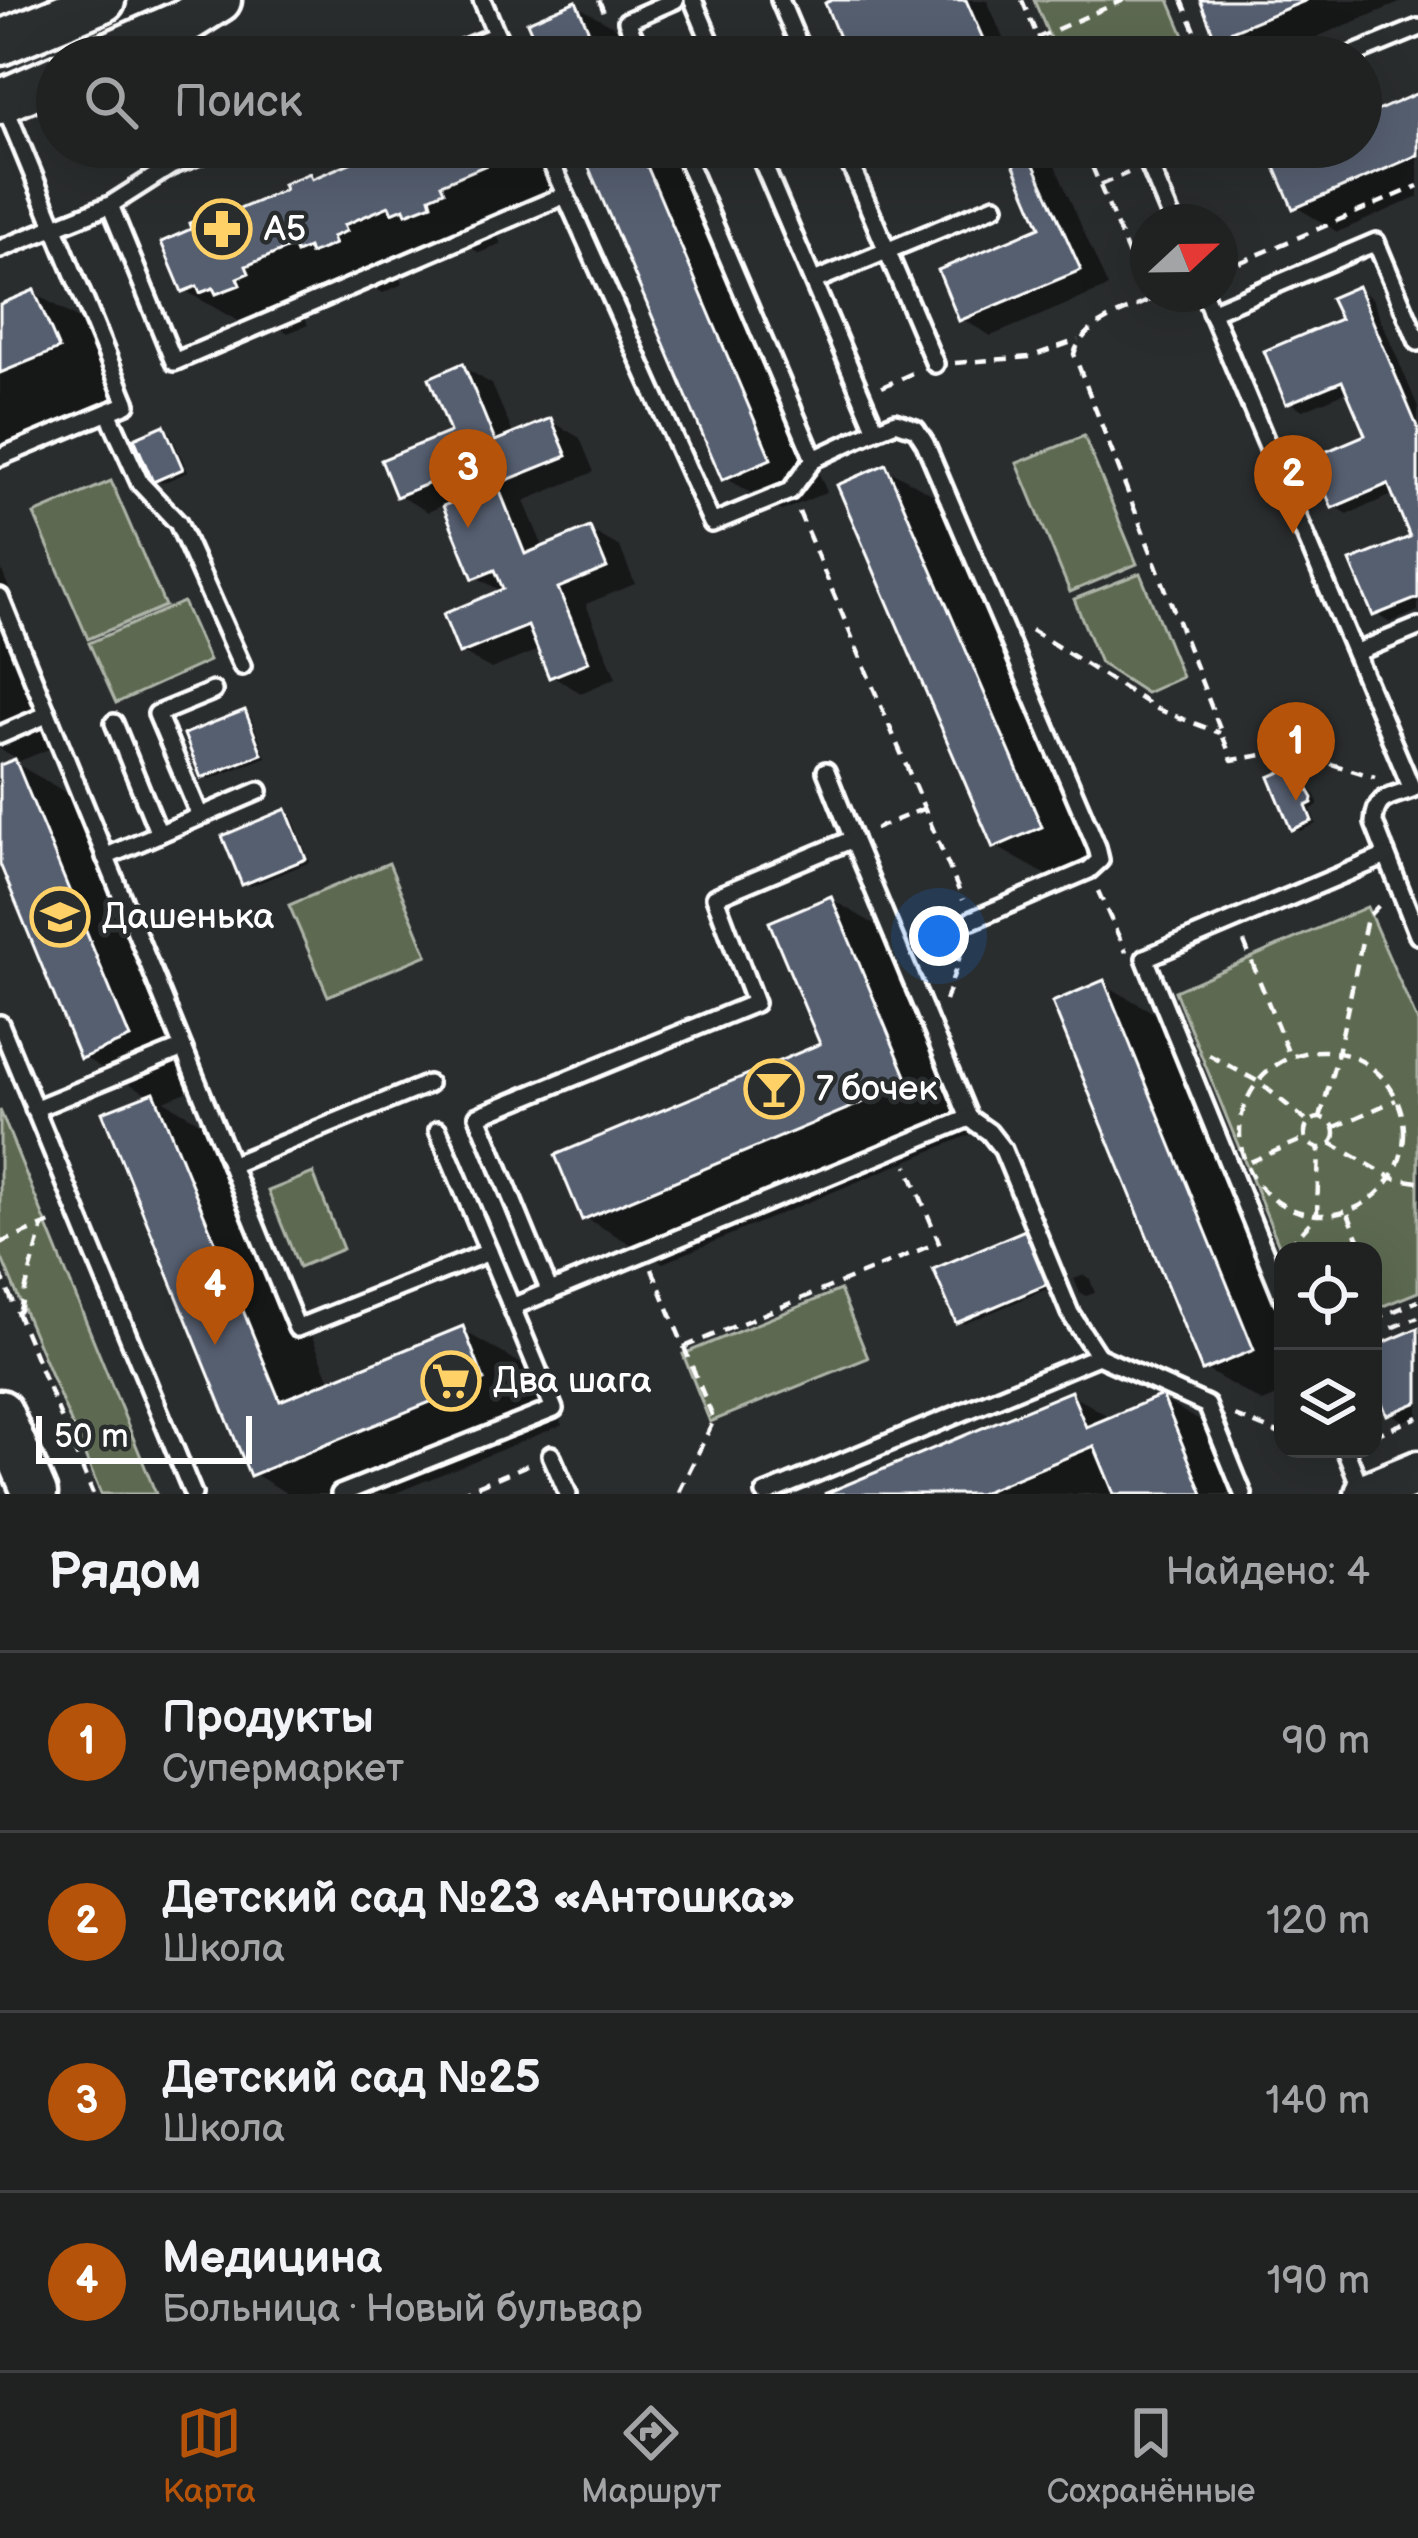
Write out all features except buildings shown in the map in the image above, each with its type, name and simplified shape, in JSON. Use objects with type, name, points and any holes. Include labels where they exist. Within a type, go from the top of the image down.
[{"type":"main road","points":[[0,43],[103,0]]},
{"type":"main road","points":[[151,36],[219,0]]},
{"type":"main road","points":[[1,102],[36,86]]},
{"type":"main road","points":[[0,1412],[34,1494]]},
{"type":"main road","points":[[1365,1494],[1418,1473]]},
{"type":"lane","points":[[482,0],[497,35]]},
{"type":"lane","points":[[634,36],[627,21],[675,0]]},
{"type":"lane","points":[[693,0],[709,36]]},
{"type":"lane","points":[[780,0],[795,36]]},
{"type":"lane","points":[[1382,43],[1418,28]]},
{"type":"lane","points":[[0,457],[128,404],[1,102]]},
{"type":"lane","points":[[0,249],[110,205],[168,168]]},
{"type":"lane","points":[[553,168],[712,524],[790,490],[814,459],[896,422],[916,429],[925,443],[1100,860],[1089,870],[972,920]]},
{"type":"lane","points":[[690,168],[814,459]]},
{"type":"lane","points":[[765,168],[876,430]]},
{"type":"lane","points":[[852,168],[935,364]]},
{"type":"lane","points":[[1151,168],[1166,204]]},
{"type":"lane","points":[[110,205],[174,362],[565,195]]},
{"type":"lane","points":[[814,281],[994,206]]},
{"type":"lane","points":[[1238,301],[1376,242],[1418,342]]},
{"type":"lane","points":[[1211,312],[1412,788],[1381,801],[1374,809],[1374,824],[1418,935]]},
{"type":"lane","points":[[108,412],[140,483],[178,523],[242,666]]},
{"type":"lane","points":[[0,597],[297,1328],[489,1252]]},
{"type":"lane","points":[[1355,653],[1418,627]]},
{"type":"lane","points":[[200,816],[157,714],[212,691]]},
{"type":"lane","points":[[0,735],[46,715]]},
{"type":"lane","points":[[114,723],[159,834]]},
{"type":"lane","points":[[826,771],[969,1118],[1003,1150],[1070,1313],[1097,1356],[1207,1405],[1243,1494]]},
{"type":"lane","points":[[105,857],[259,791]]},
{"type":"lane","points":[[550,1292],[478,1116],[755,1003],[715,897],[853,839]]},
{"type":"lane","points":[[1274,1276],[1144,958],[1386,856]]},
{"type":"lane","points":[[0,1024],[193,1494]]},
{"type":"lane","points":[[34,1109],[183,1048]]},
{"type":"lane","points":[[231,1165],[428,1084]]},
{"type":"lane","points":[[512,1307],[969,1118]]},
{"type":"lane","points":[[340,1494],[554,1408],[438,1130]]},
{"type":"lane","points":[[765,1494],[1097,1356]]},
{"type":"lane","points":[[551,1456],[568,1494]]},
{"type":"lane","points":[[1349,1458],[1365,1494]]},
{"type":"path","points":[[1022,0],[1036,36]]},
{"type":"path","points":[[1042,36],[1124,0]]},
{"type":"path","points":[[1182,0],[1197,36]]},
{"type":"path","points":[[1093,168],[1130,258]]},
{"type":"path","points":[[1100,185],[1140,168]]},
{"type":"path","points":[[1238,263],[1418,186]]},
{"type":"path","points":[[862,395],[935,364],[1029,357],[1078,340],[1089,329],[1130,310]]},
{"type":"path","points":[[1078,340],[1074,354],[1232,760],[1288,751],[1412,788]]},
{"type":"path","points":[[790,490],[972,920],[934,1032]]},
{"type":"path","points":[[995,607],[1157,709],[1220,733]]},
{"type":"path","points":[[853,839],[925,808]]},
{"type":"path","points":[[1089,870],[1120,940]]},
{"type":"path","points":[[1321,1118],[1367,918],[1397,884]]},
{"type":"path","points":[[1235,920],[1290,1057]]},
{"type":"path","points":[[1177,1038],[1259,1082],[1309,1123]]},
{"type":"path","points":[[1339,1053],[1369,1066],[1396,1100],[1404,1143],[1392,1178],[1375,1197],[1348,1212],[1317,1215],[1293,1210],[1268,1195],[1246,1164],[1240,1125],[1250,1094],[1290,1057],[1339,1053]]},
{"type":"path","points":[[1334,1127],[1396,1100]]},
{"type":"path","points":[[1309,1123],[1321,1118]]},
{"type":"path","points":[[1306,1138],[1318,1148],[1331,1143],[1334,1127],[1321,1118]]},
{"type":"path","points":[[1306,1138],[1309,1123]]},
{"type":"path","points":[[1246,1164],[1306,1138]]},
{"type":"path","points":[[1331,1143],[1392,1178],[1418,1182]]},
{"type":"path","points":[[684,1347],[939,1243],[899,1147]]},
{"type":"path","points":[[1293,1242],[1317,1215],[1318,1148]]},
{"type":"path","points":[[0,1243],[76,1212]]},
{"type":"path","points":[[1348,1212],[1360,1242]]},
{"type":"path","points":[[19,1313],[44,1226]]},
{"type":"path","points":[[646,1253],[714,1420],[678,1494]]},
{"type":"path","points":[[0,1272],[93,1494]]},
{"type":"path","points":[[1382,1316],[1418,1301]]},
{"type":"path","points":[[1382,1332],[1418,1317]]},
{"type":"path","points":[[1207,1405],[1274,1431]]},
{"type":"path","points":[[1382,1432],[1418,1417]]},
{"type":"path","points":[[458,1494],[551,1456]]},
{"type":"green space","points":[[1034,0],[1169,0],[1184,36],[1049,36]]},
{"type":"green space","points":[[1084,436],[1137,564],[1070,592],[1017,463]]},
{"type":"green space","points":[[111,481],[165,606],[88,639],[34,514]]},
{"type":"green space","points":[[1140,573],[1182,677],[1146,693],[1100,663],[1074,599]]},
{"type":"green space","points":[[183,602],[209,661],[116,703],[89,643]]},
{"type":"green space","points":[[389,863],[427,955],[328,996],[289,905]]},
{"type":"green space","points":[[1367,907],[1418,1023],[1418,1292],[1382,1306],[1382,1242],[1278,1242],[1175,991]]},
{"type":"green space","points":[[0,1110],[156,1494],[101,1494],[0,1254]]},
{"type":"green space","points":[[313,1173],[343,1249],[299,1267],[268,1191]]},
{"type":"green space","points":[[840,1290],[868,1358],[710,1422],[683,1354]]},
{"type":"place","name":"А5","points":[[222,229]]},
{"type":"place","name":"Детский сад №25","points":[[468,528]]},
{"type":"place","name":"Детский сад №23 «Антошка»","points":[[1293,534]]},
{"type":"place","name":"Продукты","points":[[1296,801]]},
{"type":"place","name":"Дашенька","points":[[60,917]]},
{"type":"place","name":"7 бочек","points":[[774,1089]]},
{"type":"place","name":"Медицина","points":[[215,1345]]},
{"type":"place","name":"Два шага","points":[[451,1381]]}]
